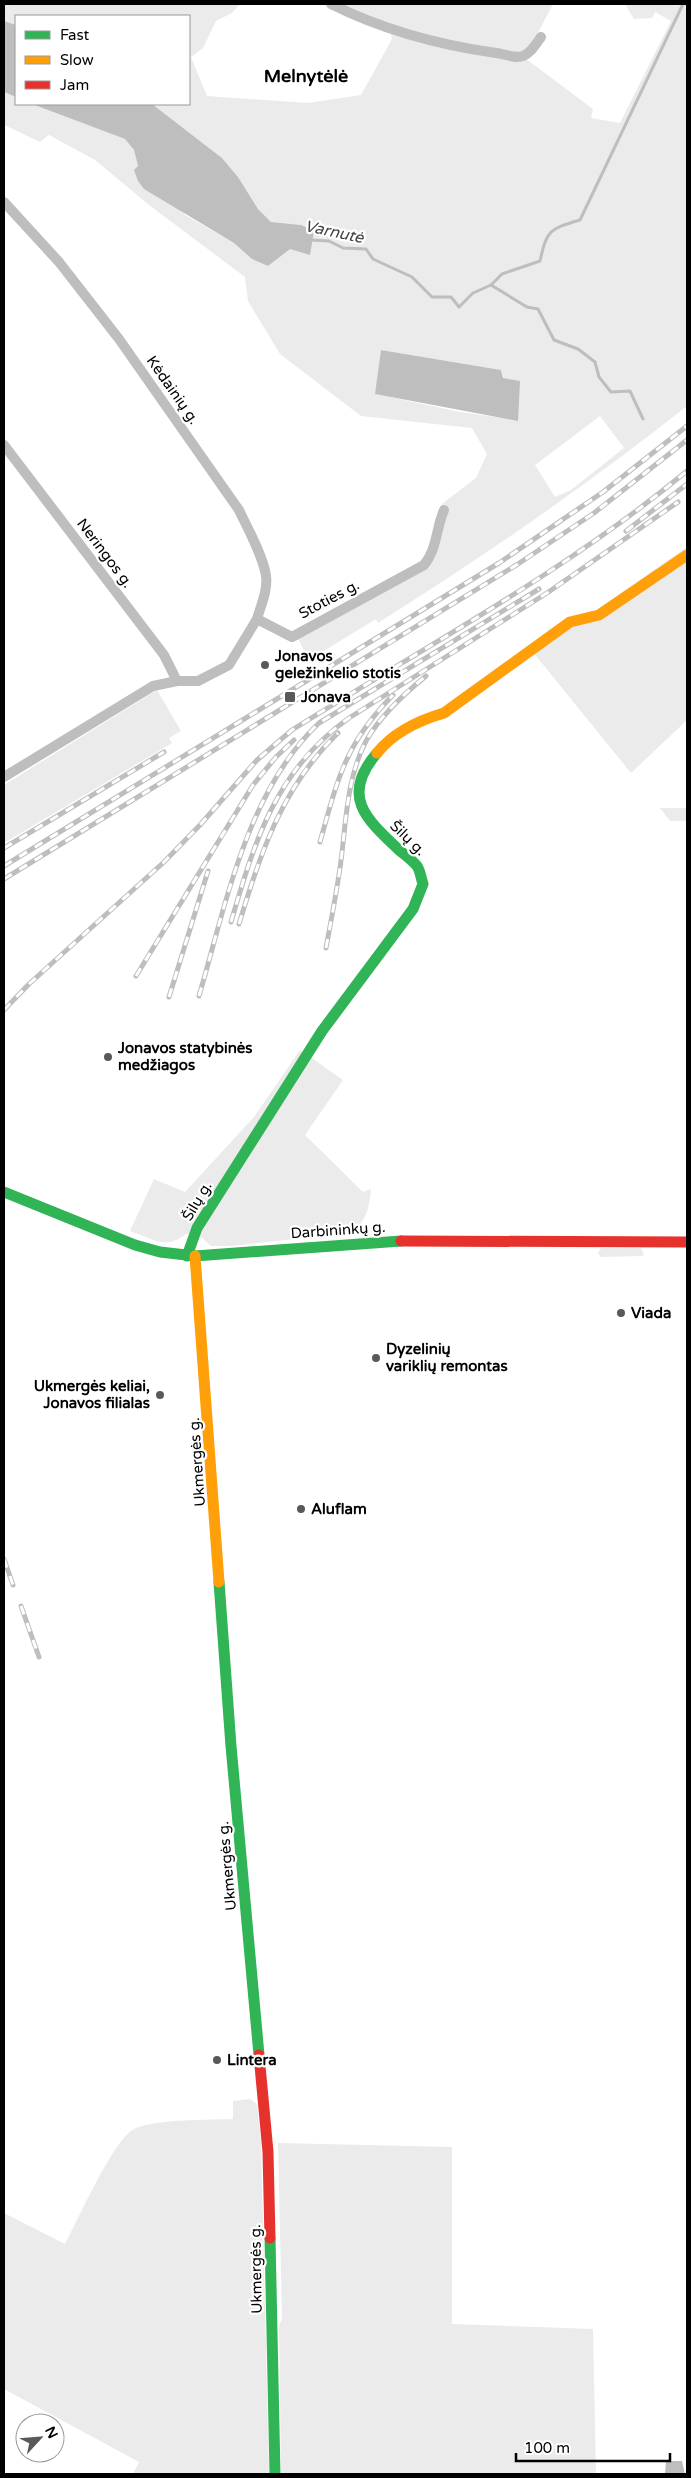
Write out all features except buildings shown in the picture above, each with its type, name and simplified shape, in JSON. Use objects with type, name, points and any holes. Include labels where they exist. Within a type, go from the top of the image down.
[{"type":"street","points":[[331,4],[376,24],[464,48],[521,57],[530,52],[541,37]]},
{"type":"street","name":"Kėdainių g.","points":[[4,202],[59,262],[113,332],[239,510],[252,537],[266,576],[265,592],[256,619]]},
{"type":"street","name":"Neringos g.","points":[[4,445],[164,655],[177,681]]},
{"type":"street","name":"Stoties g.","points":[[256,619],[292,636],[424,565],[435,547],[437,528],[444,510]]},
{"type":"street","name":"Šilų g.","points":[[192,1256],[197,1228],[317,1039],[413,909],[423,884],[418,866],[370,822],[360,804],[359,786],[368,763],[385,743],[424,719],[444,712],[570,622],[599,615],[687,555]]},
{"type":"street","points":[[4,777],[153,686],[177,681],[198,681],[229,665],[256,619]]},
{"type":"street","name":"Darbininkų g.","points":[[4,1192],[127,1242],[160,1252],[192,1256],[390,1241],[687,1242]]},
{"type":"street","name":"Ukmergės g.","points":[[192,1256],[231,1746],[268,2152],[275,2474]]},
{"type":"shaded area","points":[[4,4],[240,4],[232,13],[216,21],[203,48],[191,57],[207,96],[308,103],[361,95],[392,39],[388,25],[340,4],[553,4],[525,58],[593,109],[591,118],[620,123],[671,21],[655,12],[652,18],[634,19],[625,4],[687,4],[687,406],[612,464],[458,572],[378,623],[376,619],[309,660],[295,633],[418,564],[432,548],[435,520],[443,503],[476,478],[487,454],[472,428],[361,416],[280,354],[248,301],[245,277],[149,205],[95,160],[49,135],[40,142],[4,125],[4,92],[15,97],[15,105],[35,105],[125,139],[134,150],[138,166],[185,215],[234,243],[252,259],[268,266],[290,248],[301,225],[271,222],[258,209],[238,177],[222,158],[153,105],[190,105],[190,15],[15,15],[15,25],[4,21]],"holes":[[[381,350],[501,370],[518,420],[460,412],[376,394]],[[600,416],[624,448],[571,490],[555,497],[535,465]]]},
{"type":"shaded area","points":[[4,21],[15,25],[15,97],[4,92]]},
{"type":"shaded area","points":[[35,105],[153,105],[222,158],[238,177],[258,209],[271,222],[301,225],[314,231],[310,255],[290,249],[268,266],[252,259],[234,243],[144,189],[138,181],[134,170],[138,166],[134,150],[125,139]]},
{"type":"shaded area","points":[[381,350],[501,370],[503,378],[520,381],[518,421],[375,394]]},
{"type":"shaded area","points":[[687,547],[687,720],[631,773],[528,646],[598,609]]},
{"type":"shaded area","points":[[157,690],[181,731],[169,738],[172,743],[4,843],[4,785]]},
{"type":"shaded area","points":[[660,808],[687,808],[687,821],[670,821]]},
{"type":"shaded area","points":[[300,1050],[343,1080],[305,1135],[363,1192],[371,1189],[365,1216],[358,1226],[346,1233],[232,1246],[211,1246],[200,1236],[186,1234],[179,1239],[159,1242],[130,1231],[154,1179],[185,1192],[254,1117]]},
{"type":"shaded area","points":[[601,1248],[641,1248],[644,1255],[601,1257],[598,1253]]},
{"type":"shaded area","points":[[250,2099],[257,2104],[261,2143],[269,2474],[133,2474],[139,2462],[65,2422],[65,2413],[48,2413],[4,2389],[4,2213],[65,2244],[106,2164],[116,2148],[134,2129],[155,2123],[233,2119],[233,2101]]},
{"type":"shaded area","points":[[278,2143],[452,2147],[452,2324],[593,2329],[596,2474],[281,2474],[279,2326],[282,2319]]},
{"type":"shaded area","points":[[666,2461],[682,2461],[685,2474],[665,2474]]},
{"type":"waterway","points":[[491,285],[502,274],[540,261],[545,243],[551,232],[580,220],[683,4]]},
{"type":"waterway","name":"Varnutė","points":[[310,240],[329,241],[343,248],[366,249],[373,259],[412,277],[432,297],[451,297],[459,307],[473,293],[491,285],[527,307],[538,309],[554,340],[578,349],[595,362],[599,377],[611,392],[630,391],[643,419]]},
{"type":"railway","points":[[4,866],[499,563],[603,492],[687,426]]},
{"type":"railway","points":[[4,879],[518,564],[594,513],[687,440]]},
{"type":"railway","points":[[4,1010],[29,984],[164,862],[200,825],[257,760],[292,730],[544,575],[640,508],[687,471]]},
{"type":"railway","points":[[626,531],[687,484]]},
{"type":"railway","points":[[231,922],[249,863],[272,809],[286,784],[303,760],[324,738],[349,718],[547,593],[678,502]]},
{"type":"railway","points":[[199,996],[242,850],[274,781],[294,750],[319,723],[539,589]]},
{"type":"railway","points":[[326,948],[340,868],[348,803],[359,756],[366,741],[385,714],[426,676]]},
{"type":"railway","points":[[320,842],[338,780],[345,763],[364,730],[393,695]]},
{"type":"railway","points":[[239,924],[265,846],[288,798],[302,776],[338,733]]},
{"type":"railway","points":[[136,976],[253,785],[276,757],[294,740]]},
{"type":"railway","points":[[4,848],[164,752]]},
{"type":"railway","points":[[169,997],[208,871]]},
{"type":"railway","points":[[4,1559],[13,1585]]},
{"type":"railway","points":[[21,1606],[39,1657]]},
{"type":"traffic: fast","points":[[187,1256],[197,1228],[322,1031],[413,909],[423,884],[417,866],[376,828],[362,806],[359,794],[360,782],[366,768],[377,753]]},
{"type":"traffic: fast","points":[[4,1192],[135,1245],[160,1252],[195,1256],[401,1241]]},
{"type":"traffic: fast","points":[[219,1582],[231,1746],[259,2055]]},
{"type":"traffic: fast","points":[[270,2238],[275,2474]]},
{"type":"traffic: slow","points":[[377,753],[399,733],[426,719],[444,713],[570,622],[599,615],[687,555]]},
{"type":"traffic: slow","points":[[195,1256],[219,1582]]},
{"type":"traffic: jam","points":[[401,1241],[687,1242]]},
{"type":"traffic: jam","points":[[259,2055],[268,2152],[270,2238]]},
{"type":"place","name":"Jonavos geležinkelio stotis","points":[[265,665]]},
{"type":"place","name":"Jonava","points":[[290,697]]},
{"type":"place","name":"Jonavos statybinės medžiagos","points":[[108,1057]]},
{"type":"place","name":"Viada","points":[[621,1313]]},
{"type":"place","name":"Dyzelinių variklių remontas","points":[[376,1358]]},
{"type":"place","name":"Ukmergės keliai, Jonavos filialas","points":[[160,1395]]},
{"type":"place","name":"Aluflam","points":[[301,1509]]},
{"type":"place","name":"Lintera","points":[[217,2060]]},
{"type":"district","name":"Melnytėlė","points":[[306,76]]}]
